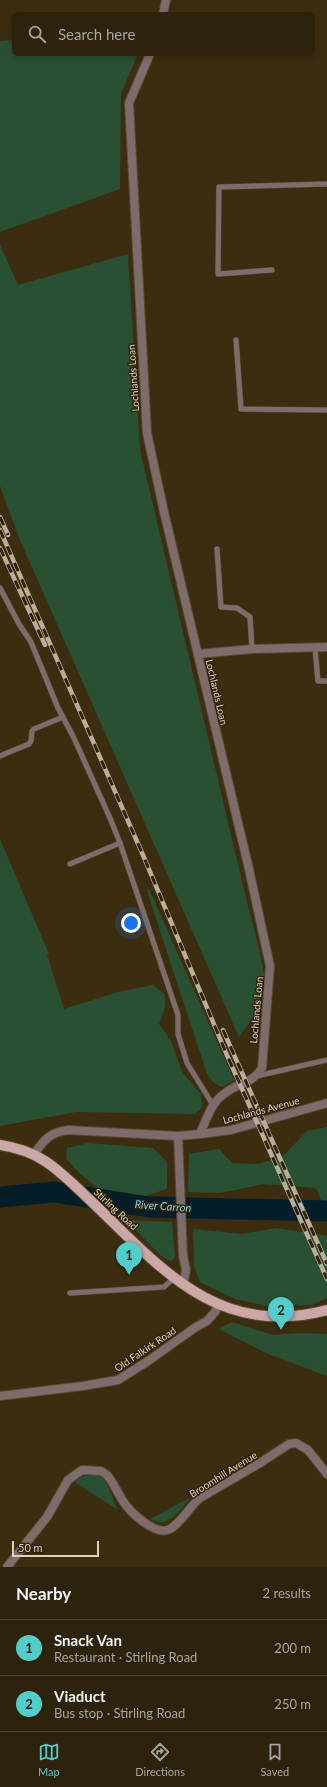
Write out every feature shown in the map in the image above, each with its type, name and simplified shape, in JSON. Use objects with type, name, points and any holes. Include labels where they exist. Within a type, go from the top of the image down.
[{"type":"main road","name":"Stirling Road","points":[[0,1145],[34,1154],[58,1170],[173,1279],[218,1305],[250,1314],[271,1317],[304,1316],[327,1310]]},
{"type":"street","points":[[163,12],[166,0]]},
{"type":"street","name":"Lochlands Loan","points":[[149,56],[129,103],[147,433],[164,512],[249,869],[270,966],[262,1068],[256,1076]]},
{"type":"street","points":[[198,654],[252,649],[327,647]]},
{"type":"street","points":[[34,1154],[48,1136],[56,1132],[68,1130],[178,1136],[200,1134],[213,1105],[224,1094],[256,1076]]},
{"type":"street","name":"Lochlands Avenue","points":[[200,1134],[231,1130],[327,1102]]},
{"type":"street","points":[[178,1136],[183,1256],[186,1270],[183,1285]]},
{"type":"street","name":"Old Falkirk Road","points":[[0,1396],[62,1389],[118,1380],[207,1320],[215,1312],[218,1305]]},
{"type":"street","name":"Broomhill Avenue","points":[[7,1567],[47,1517],[68,1480],[82,1470],[101,1471],[107,1475],[131,1511],[141,1520],[158,1530],[165,1531],[178,1522],[192,1504],[200,1498],[260,1463],[289,1444],[296,1444],[308,1450],[327,1474]]},
{"type":"lane","points":[[272,270],[218,274],[219,187],[327,184]]},
{"type":"lane","points":[[236,340],[241,409],[327,410]]},
{"type":"lane","points":[[218,549],[221,607],[237,608],[250,617],[252,649]]},
{"type":"lane","points":[[0,588],[31,642],[58,708],[64,717],[120,843],[178,1015],[178,1034],[187,1063],[213,1105]]},
{"type":"lane","points":[[315,648],[318,681],[327,681]]},
{"type":"lane","points":[[0,756],[29,744],[31,741],[32,731],[34,729],[64,717]]},
{"type":"lane","points":[[70,864],[120,843]]},
{"type":"lane","points":[[256,1076],[327,1060]]},
{"type":"lane","points":[[70,1293],[164,1287],[173,1279]]},
{"type":"green space","points":[[12,40],[12,56],[137,56],[121,93],[120,189],[0,232],[0,41]]},
{"type":"green space","points":[[0,245],[18,285],[128,254],[140,450],[264,975],[258,1011],[239,1037],[20,540],[0,486]]},
{"type":"green space","points":[[0,839],[49,954],[47,955],[64,1009],[118,992],[153,985],[165,995],[165,1008],[159,1024],[171,1041],[182,1072],[201,1094],[202,1107],[195,1114],[76,1112],[0,1126]]},
{"type":"green space","points":[[149,889],[234,1080],[222,1087],[214,1083],[207,1074],[147,891]]},
{"type":"green space","points":[[327,1127],[327,1213],[316,1188],[264,1184],[220,1193],[188,1192],[189,1154],[219,1149],[232,1163],[259,1164],[283,1156],[307,1131]]},
{"type":"green space","points":[[88,1143],[153,1148],[167,1162],[167,1189],[142,1197],[102,1192],[76,1170],[66,1158],[67,1148]]},
{"type":"green space","points":[[126,1220],[172,1222],[175,1258],[171,1261],[162,1257]]},
{"type":"green space","points":[[276,1228],[327,1236],[327,1298],[312,1305],[270,1307],[235,1299],[200,1282],[194,1267],[193,1229],[242,1234]]},
{"type":"green space","points":[[232,1322],[273,1335],[301,1333],[327,1334],[327,1376],[266,1353],[219,1329]]},
{"type":"green space","points":[[96,1474],[104,1480],[110,1489],[118,1510],[75,1482],[81,1477]]},
{"type":"green space","points":[[191,1497],[174,1517],[163,1522],[157,1522],[150,1519]]},
{"type":"waterway","name":"River Carron","points":[[0,1197],[54,1192],[149,1207],[327,1211]]},
{"type":"railway","points":[[0,517],[8,535]]},
{"type":"railway","points":[[0,530],[143,855],[226,1053],[327,1279]]},
{"type":"railway","points":[[0,548],[45,645]]},
{"type":"railway","points":[[223,1030],[327,1264]]},
{"type":"place","name":"Snack Van","points":[[129,1275]]},
{"type":"place","name":"Viaduct","points":[[281,1330]]}]
